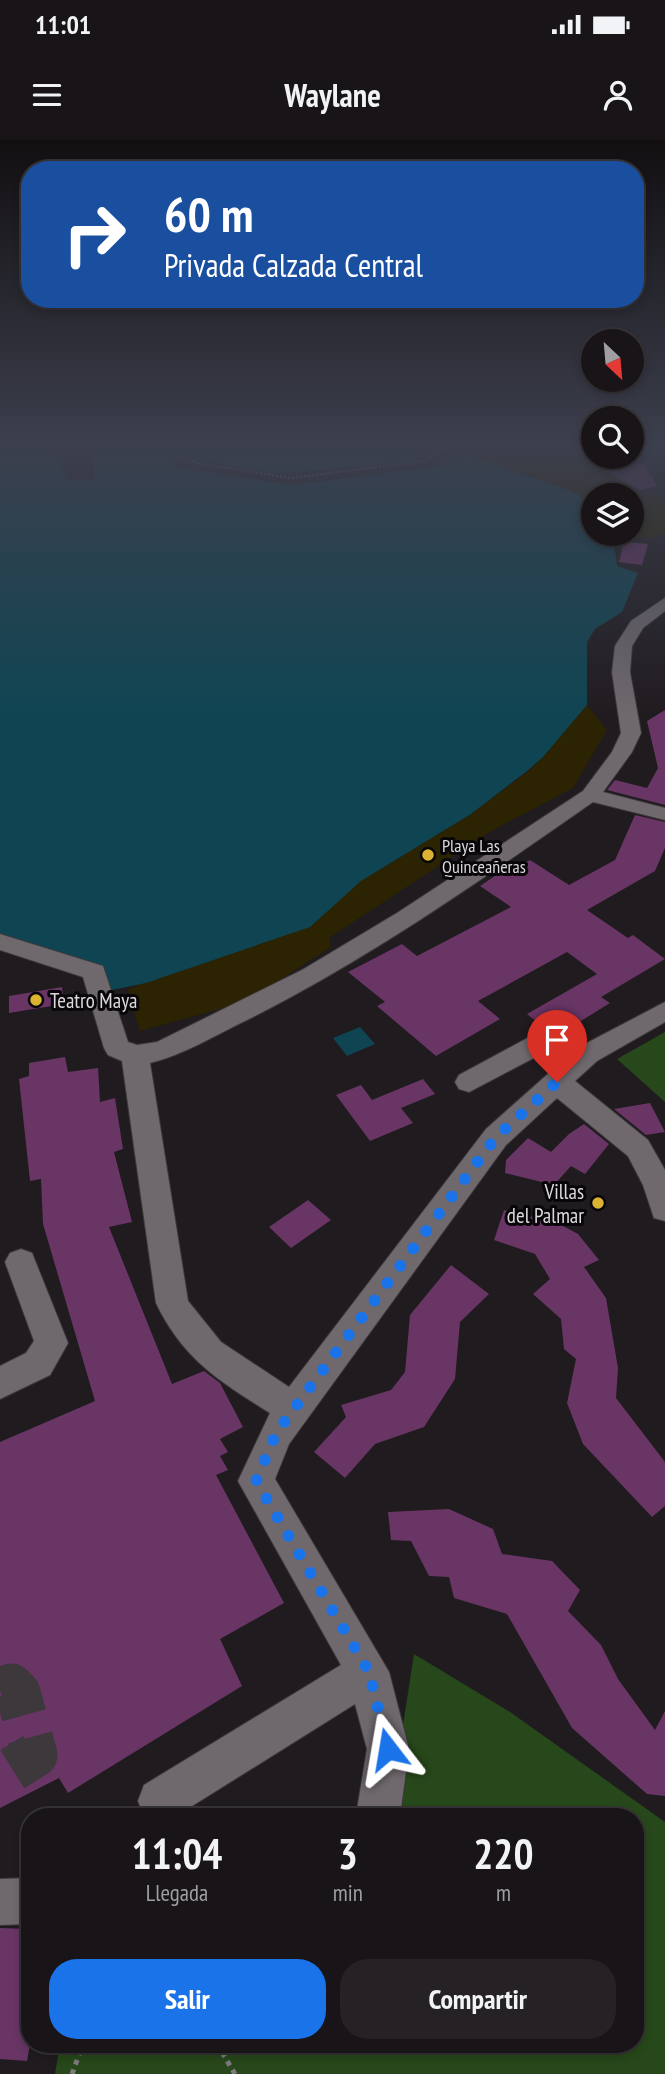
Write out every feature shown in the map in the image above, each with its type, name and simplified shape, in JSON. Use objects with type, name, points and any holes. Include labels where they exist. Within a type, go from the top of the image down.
[{"type":"street","points":[[0,942],[94,972],[117,1048],[135,1055],[160,1050],[250,1009],[368,942],[507,854],[590,795],[630,736],[631,718],[618,662],[621,645],[634,627],[665,603]]},
{"type":"street","points":[[590,795],[665,814]]},
{"type":"street","points":[[379,1808],[388,1749],[369,1672],[256,1481],[276,1433],[496,1137],[588,1054],[660,1019]]},
{"type":"street","points":[[468,1082],[544,1041],[588,1054]]},
{"type":"street","points":[[135,1055],[172,1303],[184,1328],[202,1350],[294,1409]]},
{"type":"street","points":[[557,1082],[638,1148],[658,1185],[665,1209]]},
{"type":"street","points":[[0,1383],[38,1364],[51,1343],[21,1262]]},
{"type":"street","points":[[160,1801],[369,1672]]},
{"type":"street","points":[[0,1902],[21,1901]]},
{"type":"path","points":[[72,2074],[80,2053]]},
{"type":"path","points":[[222,2053],[235,2074]]},
{"type":"green space","points":[[665,1032],[665,1102],[617,1059]]},
{"type":"green space","points":[[414,1654],[510,1712],[665,1822],[665,2074],[55,2074],[58,2053],[644,2053],[644,1808],[390,1808]]},
{"type":"sand","name":"Playa Las Quinceañeras","points":[[587,705],[607,730],[573,788],[493,830],[329,938],[331,947],[245,1002],[140,1031],[128,989],[310,926],[361,881],[471,814],[527,772]]},
{"type":"water","points":[[0,536],[581,536],[581,546],[614,546],[617,566],[638,573],[622,612],[595,629],[587,642],[587,705],[543,757],[527,771],[471,814],[361,881],[310,927],[146,983],[112,990],[0,937]]},
{"type":"water","points":[[360,1027],[375,1044],[347,1056],[333,1038]]},
{"type":"building","points":[[648,544],[642,565],[619,562],[623,546]]},
{"type":"building","points":[[665,710],[665,805],[607,790],[615,780],[647,788],[658,768],[647,721]]},
{"type":"building","points":[[635,815],[665,822],[665,848],[655,871],[587,910],[628,938],[633,935],[665,959],[601,997],[610,1003],[560,1034],[547,1030],[527,1014],[597,974],[567,952],[478,1001],[500,1019],[436,1056],[377,1006],[385,1002],[348,972],[402,944],[417,956],[511,907],[480,886],[514,863],[519,866],[530,860],[569,885],[615,860]]},
{"type":"building","name":"Teatro Maya","points":[[62,987],[64,1004],[9,1013],[9,996]]},
{"type":"building","points":[[65,1057],[68,1072],[98,1068],[100,1102],[115,1098],[123,1149],[114,1152],[132,1222],[109,1227],[172,1384],[204,1371],[220,1383],[243,1427],[220,1439],[228,1452],[220,1456],[228,1470],[216,1475],[284,1603],[220,1639],[242,1686],[68,1793],[59,1778],[0,1808],[0,1442],[95,1401],[43,1224],[41,1179],[30,1181],[19,1079],[29,1076],[29,1063]]},
{"type":"building","points":[[423,1079],[435,1094],[401,1108],[413,1123],[370,1141],[336,1095],[361,1085],[372,1100]]},
{"type":"building","points":[[650,1103],[665,1132],[646,1135],[614,1109]]},
{"type":"building","points":[[584,1124],[609,1144],[585,1174],[571,1166],[554,1185],[505,1173],[506,1160],[528,1138],[551,1152]]},
{"type":"building","points":[[308,1200],[331,1220],[291,1248],[269,1227]]},
{"type":"building","points":[[504,1210],[538,1218],[541,1214],[578,1234],[599,1260],[584,1267],[606,1298],[618,1368],[616,1398],[665,1462],[665,1506],[652,1517],[583,1444],[567,1403],[576,1359],[564,1349],[561,1319],[533,1294],[550,1279],[535,1254],[494,1240]]},
{"type":"building","points":[[451,1265],[489,1294],[460,1322],[455,1379],[424,1427],[375,1444],[345,1478],[314,1452],[346,1417],[341,1405],[391,1390],[405,1372],[410,1315]]},
{"type":"building","points":[[449,1509],[493,1529],[502,1554],[552,1561],[580,1590],[568,1611],[601,1645],[618,1679],[655,1730],[665,1711],[665,1796],[647,1794],[572,1728],[507,1614],[454,1598],[449,1577],[429,1576],[411,1541],[391,1540],[388,1512]]},
{"type":"building","points":[[0,1928],[21,1929],[21,2053],[28,2053],[27,2061],[0,2059]]},
{"type":"tunnel","points":[[0,1691],[11,1686],[18,1693],[35,1755],[0,1777]]},
{"type":"place","name":"Playa Las Quinceañeras","points":[[428,855]]},
{"type":"place","name":"Teatro Maya","points":[[36,1000]]},
{"type":"place","name":"Villas del Palmar","points":[[598,1203]]},
{"type":"route","points":[[388,1749],[369,1672],[256,1481],[276,1433],[496,1137],[557,1082]]}]
